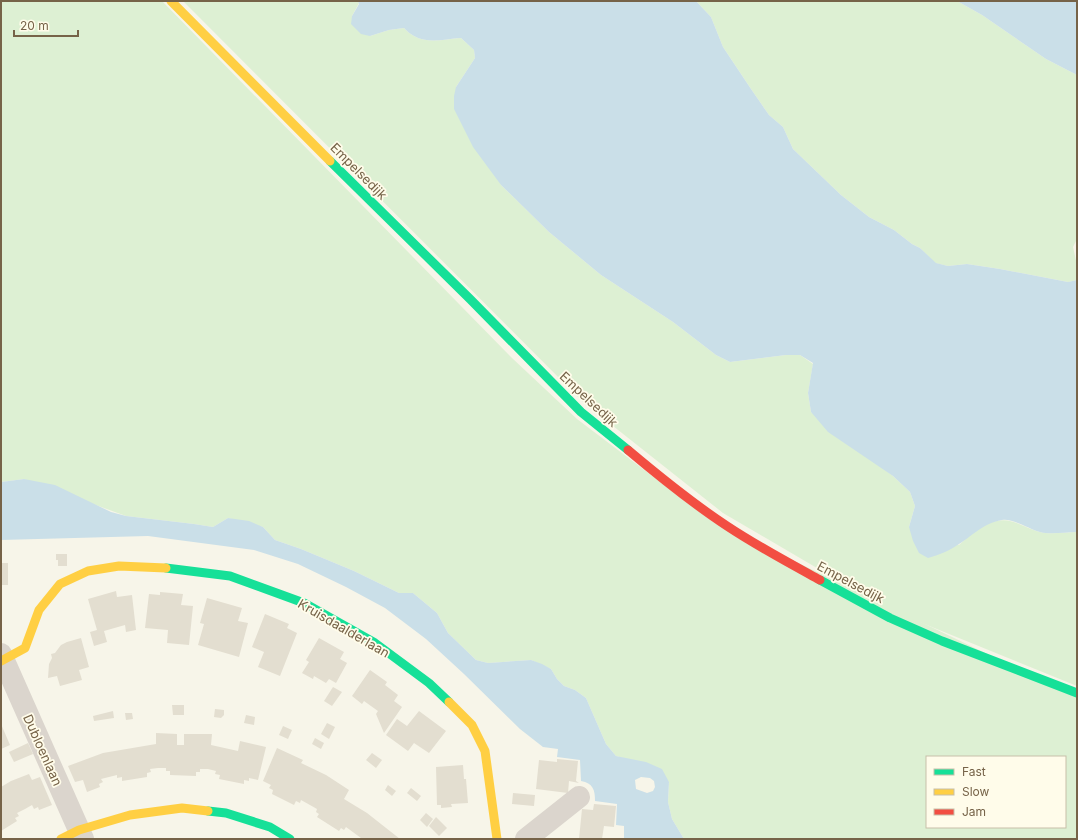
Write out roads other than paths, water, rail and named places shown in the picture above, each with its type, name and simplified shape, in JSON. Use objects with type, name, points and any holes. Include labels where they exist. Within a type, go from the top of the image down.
[{"type":"street","name":"Empelsedijk","points":[[172,1],[581,412],[670,485],[727,526],[787,562],[890,618],[942,641],[1077,694]]},
{"type":"street","name":"Kruisdaalderlaan","points":[[2,659],[25,648],[39,610],[60,584],[88,571],[119,566],[173,568],[230,576],[304,603],[375,643],[434,688],[472,725],[485,751],[497,839]]},
{"type":"street","name":"Dubloenlaan","points":[[2,659],[74,836]]},
{"type":"street","points":[[526,839],[579,797]]},
{"type":"street","points":[[74,836],[130,815],[182,808],[226,813],[270,827],[290,839]]},
{"type":"water","points":[[358,1],[696,1],[711,17],[723,47],[769,115],[783,127],[793,149],[841,195],[869,217],[894,230],[912,244],[920,248],[936,263],[948,266],[967,264],[1068,282],[1077,280],[1077,532],[1044,533],[1021,524],[1002,520],[989,524],[948,551],[928,558],[919,553],[913,541],[909,527],[915,506],[910,492],[893,476],[828,432],[811,412],[808,393],[813,363],[800,355],[786,355],[730,362],[716,355],[673,322],[601,275],[549,232],[501,185],[473,147],[454,109],[454,96],[456,87],[475,58],[474,50],[461,38],[425,40],[413,35],[404,28],[389,30],[370,36],[361,34],[351,24],[352,16],[359,4]]},
{"type":"water","points":[[957,1],[1077,1],[1077,75],[1046,59],[982,15]]},
{"type":"water","points":[[24,479],[55,485],[111,512],[126,516],[213,527],[228,518],[249,521],[263,527],[275,540],[354,571],[399,593],[413,593],[437,613],[448,633],[476,660],[488,663],[531,660],[551,669],[557,679],[564,686],[575,690],[586,698],[606,744],[616,756],[646,762],[662,769],[669,782],[668,802],[672,819],[684,839],[624,839],[624,826],[616,825],[617,804],[595,801],[591,785],[581,781],[580,760],[557,757],[558,749],[543,747],[520,729],[426,639],[385,608],[346,587],[298,564],[254,550],[148,536],[1,540],[1,482]],"holes":[[[641,777],[650,778],[654,781],[655,787],[653,791],[647,793],[636,789],[635,780]]]}]
